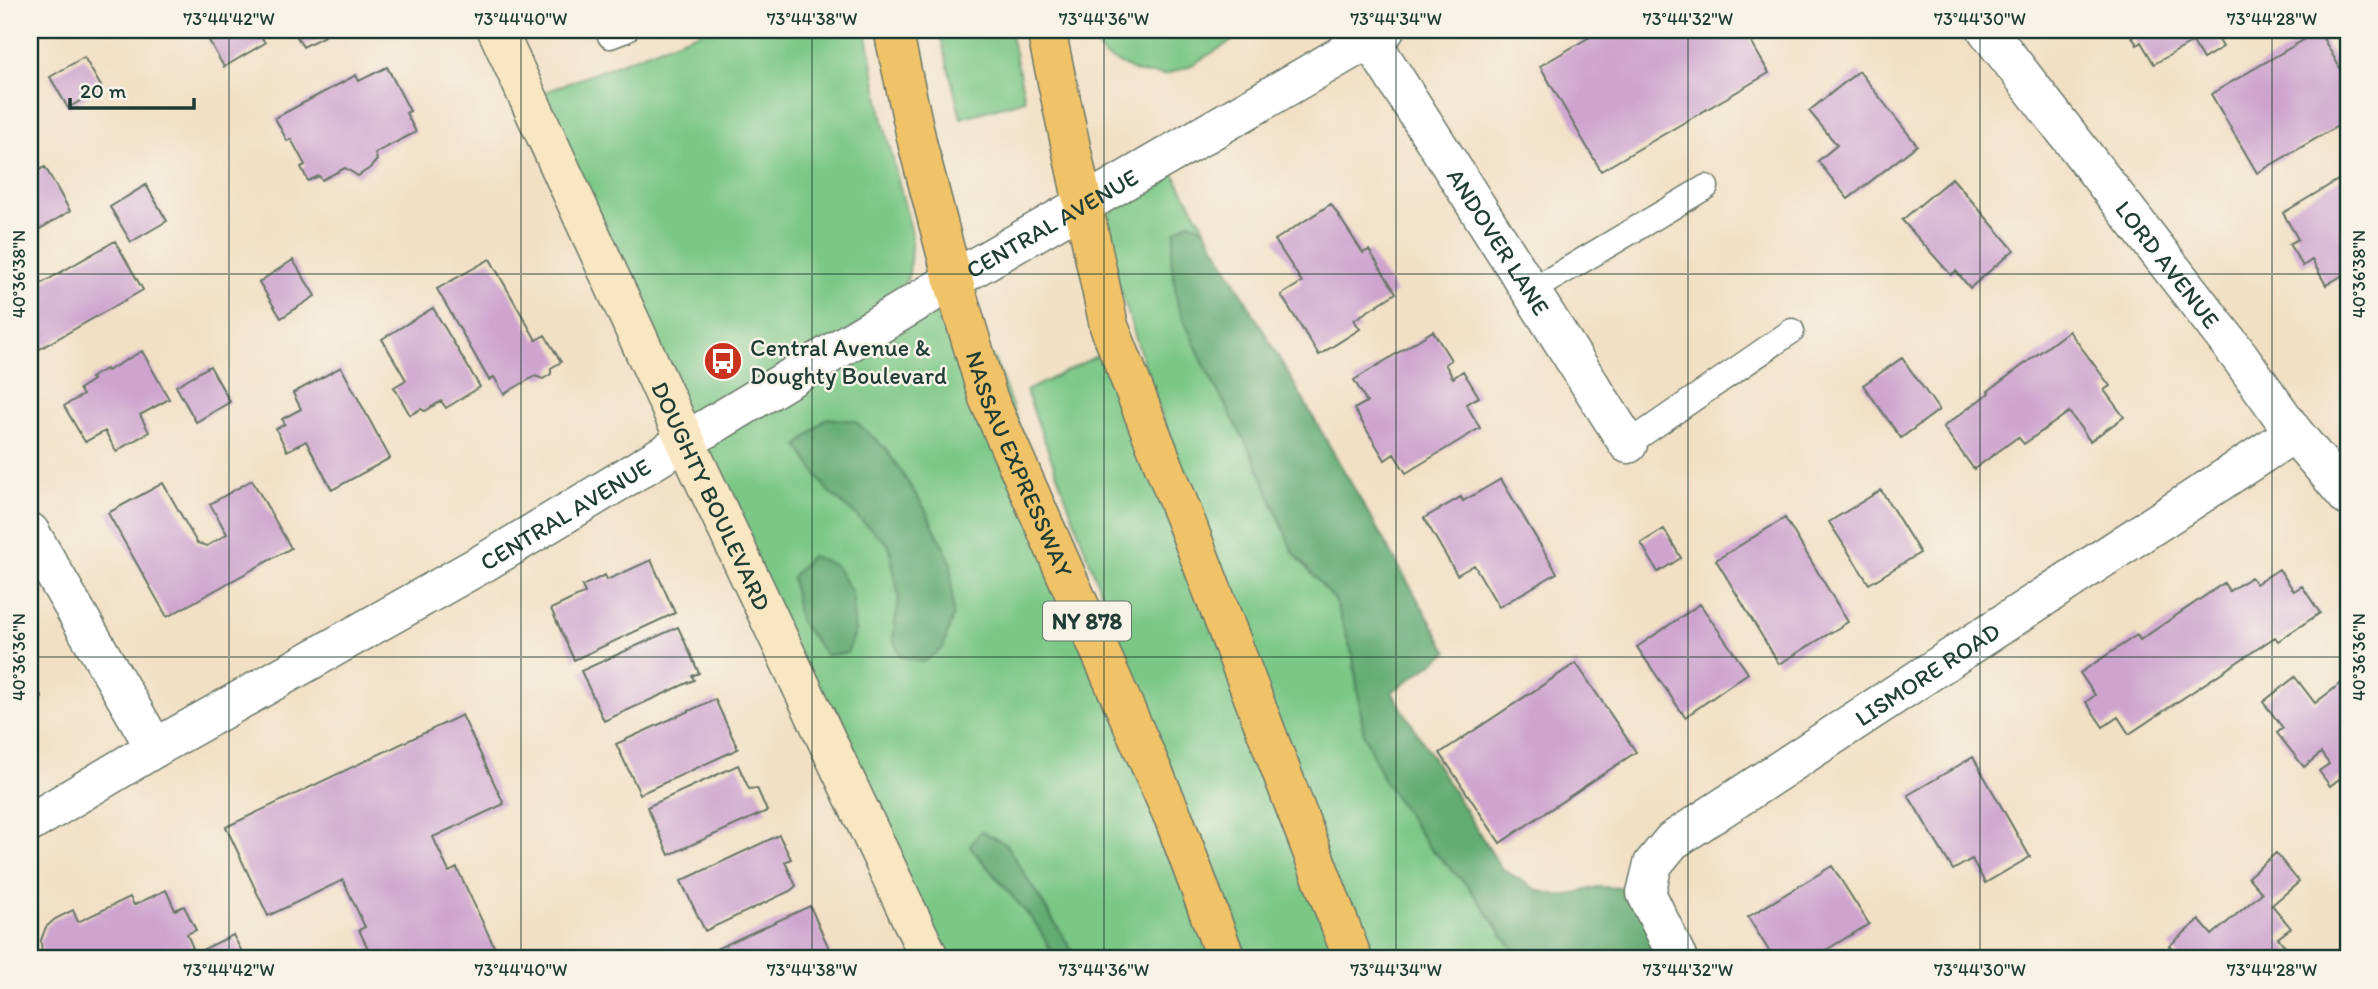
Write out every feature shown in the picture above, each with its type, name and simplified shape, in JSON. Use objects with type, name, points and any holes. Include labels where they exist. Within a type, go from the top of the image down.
[{"type":"highway","name":"NASSAU EXPRESSWAY","points":[[893,30],[918,146],[953,280],[988,398],[1174,820],[1226,959]]},
{"type":"highway","points":[[1046,30],[1109,327],[1353,959]]},
{"type":"main road","name":"DOUGHTY BOULEVARD","points":[[497,30],[686,442],[930,959]]},
{"type":"street","name":"LORD AVENUE","points":[[1987,30],[2240,357],[2294,433],[2348,497]]},
{"type":"street","name":"CENTRAL AVENUE","points":[[30,823],[155,748],[485,562],[953,280],[1378,34]]},
{"type":"street","name":"ANDOVER LANE","points":[[1378,34],[1531,291],[1628,444]]},
{"type":"street","name":"LISMORE ROAD","points":[[1678,959],[1646,893],[1653,864],[1671,841],[2294,433]]},
{"type":"street","points":[[30,532],[155,748]]},
{"type":"lane","points":[[607,30],[610,36],[626,30]]},
{"type":"lane","points":[[1531,291],[1706,187]]},
{"type":"lane","points":[[1628,444],[1792,331]]},
{"type":"green space","points":[[706,30],[866,30],[883,121],[912,234],[909,273],[899,298],[690,434],[535,96]]},
{"type":"green space","points":[[939,30],[1010,30],[1025,100],[961,118]]},
{"type":"green space","points":[[1085,30],[1237,30],[1240,36],[1188,67],[1164,75],[1139,73],[1104,56]]},
{"type":"green space","points":[[1172,171],[1205,229],[1189,222],[1206,369],[1256,462],[1293,552],[1335,600],[1353,656],[1364,735],[1429,847],[1468,886],[1520,959],[1363,959],[1152,389],[1103,236],[1106,218],[1129,195]]},
{"type":"green space","points":[[1189,222],[1205,229],[1448,652],[1392,692],[1501,868],[1537,890],[1557,895],[1569,895],[1597,887],[1622,888],[1638,902],[1666,959],[1520,959],[1468,886],[1429,847],[1383,779],[1364,735],[1353,656],[1335,600],[1293,552],[1256,462],[1206,369],[1178,307],[1171,260],[1175,231]]},
{"type":"green space","points":[[935,313],[962,318],[995,360],[1217,959],[1077,959],[1032,885],[970,847],[1036,924],[1056,959],[937,959],[692,442]],"holes":[[[886,449],[924,507],[951,562],[893,639],[899,597],[889,545]],[[855,633],[847,653],[826,655]]]},
{"type":"green space","points":[[1117,346],[1345,959],[1238,959],[1026,391]]},
{"type":"green space","points":[[826,418],[855,421],[886,449],[924,507],[951,562],[953,615],[943,648],[923,662],[901,657],[893,639],[899,597],[889,545],[827,490],[798,446]]},
{"type":"green space","points":[[811,556],[835,565],[852,593],[855,633],[847,653],[826,655],[799,620],[792,577]]},
{"type":"green space","points":[[981,831],[1006,844],[1077,959],[1056,959],[1036,924],[970,846]]},
{"type":"building","points":[[257,30],[265,43],[224,67],[204,32]]},
{"type":"building","points":[[293,30],[336,30],[303,47]]},
{"type":"building","points":[[1602,30],[1744,30],[1769,73],[1601,171],[1540,66]]},
{"type":"building","points":[[2128,30],[2213,30],[2223,47],[2203,59],[2193,42],[2154,64],[2141,42],[2137,45]]},
{"type":"building","points":[[2319,31],[2348,82],[2348,120],[2257,173],[2211,94]]},
{"type":"building","points":[[84,57],[102,88],[68,108],[50,77]]},
{"type":"building","points":[[387,67],[410,111],[406,113],[416,132],[375,153],[377,160],[358,176],[345,168],[322,180],[319,176],[308,181],[301,167],[305,165],[291,139],[287,141],[275,118],[356,75],[359,81]]},
{"type":"building","points":[[1859,71],[1917,145],[1848,199],[1818,161],[1837,145],[1809,111]]},
{"type":"building","points":[[45,167],[70,211],[30,235],[30,176]]},
{"type":"building","points":[[2348,174],[2348,272],[2326,285],[2312,260],[2303,266],[2289,244],[2298,239],[2283,213]]},
{"type":"building","points":[[1952,178],[2014,250],[1970,288],[1956,271],[1951,275],[1902,220]]},
{"type":"building","points":[[146,185],[167,221],[131,242],[110,207]]},
{"type":"building","points":[[1331,204],[1363,253],[1369,250],[1396,293],[1354,320],[1360,329],[1319,355],[1281,295],[1302,282],[1275,240]]},
{"type":"building","points":[[115,241],[143,290],[34,352],[30,344],[30,290]]},
{"type":"building","points":[[490,259],[536,340],[545,335],[561,362],[551,368],[551,374],[543,379],[535,376],[504,394],[494,377],[489,380],[437,289]]},
{"type":"building","points":[[293,260],[315,296],[281,318],[259,282]]},
{"type":"building","points":[[433,308],[480,387],[446,408],[441,401],[425,411],[421,409],[410,415],[394,387],[406,380],[382,339]]},
{"type":"building","points":[[1433,331],[1451,360],[1445,364],[1453,378],[1463,371],[1479,397],[1466,404],[1480,428],[1406,473],[1394,454],[1385,460],[1354,409],[1367,402],[1354,380]]},
{"type":"building","points":[[2069,331],[2110,386],[2104,390],[2124,417],[2090,441],[2069,412],[2024,444],[2018,437],[1974,469],[1943,427]]},
{"type":"building","points":[[142,351],[169,399],[140,415],[149,432],[116,451],[105,431],[85,442],[64,406],[83,395],[79,389],[93,380],[90,378]]},
{"type":"building","points":[[1902,358],[1939,410],[1901,438],[1863,385]]},
{"type":"building","points":[[210,366],[230,402],[196,422],[176,386]]},
{"type":"building","points":[[341,367],[390,458],[332,490],[306,441],[287,451],[276,429],[285,424],[282,419],[301,409],[293,393]]},
{"type":"building","points":[[1501,479],[1557,573],[1499,607],[1474,565],[1457,575],[1424,518],[1461,497],[1463,501]]},
{"type":"building","points":[[252,480],[291,548],[167,617],[108,513],[163,483],[197,543],[207,546],[227,534],[210,504]]},
{"type":"building","points":[[1881,490],[1920,553],[1869,584],[1829,522]]},
{"type":"building","points":[[1785,518],[1848,622],[1779,664],[1716,560]]},
{"type":"building","points":[[1664,529],[1681,558],[1658,572],[1641,543]]},
{"type":"building","points":[[651,560],[675,613],[574,660],[551,609],[585,593],[582,586],[605,575],[607,580]]},
{"type":"building","points":[[2279,569],[2294,591],[2302,586],[2320,613],[2278,641],[2275,637],[2129,734],[2118,717],[2103,727],[2086,702],[2095,695],[2080,673],[2137,635],[2140,640],[2224,583],[2229,591],[2251,577],[2256,584]]},
{"type":"building","points":[[1700,604],[1748,673],[1685,717],[1637,647]]},
{"type":"building","points":[[678,627],[699,673],[692,676],[694,680],[604,721],[581,671]]},
{"type":"building","points":[[1576,663],[1636,752],[1500,843],[1440,753]]},
{"type":"building","points":[[30,676],[42,698],[30,705]]},
{"type":"building","points":[[2295,677],[2315,703],[2348,678],[2348,772],[2330,786],[2319,771],[2329,764],[2321,753],[2304,767],[2277,733],[2283,728],[2263,702]]},
{"type":"building","points":[[715,699],[738,749],[640,794],[616,744]]},
{"type":"building","points":[[462,715],[504,804],[433,837],[449,872],[457,868],[500,959],[373,959],[359,930],[365,927],[343,880],[268,916],[226,827]]},
{"type":"building","points":[[1973,757],[2030,857],[1985,883],[1972,859],[1953,870],[1908,795]]},
{"type":"building","points":[[738,765],[749,789],[757,788],[767,811],[669,855],[647,807]]},
{"type":"building","points":[[779,835],[791,859],[785,862],[796,886],[705,931],[681,881]]},
{"type":"building","points":[[2276,853],[2299,882],[2272,905],[2291,928],[2278,938],[2293,956],[2289,959],[2180,959],[2169,946],[2199,920],[2212,935],[2262,893],[2248,877]]},
{"type":"building","points":[[1832,866],[1869,924],[1811,959],[1774,959],[1748,917]]},
{"type":"building","points":[[166,890],[175,910],[184,906],[196,930],[187,934],[193,948],[169,959],[42,959],[41,940],[46,927],[55,919],[73,910],[78,922],[130,897],[134,905]]},
{"type":"building","points":[[810,906],[831,953],[823,957],[824,959],[718,959],[714,950]]},
{"type":"building","points":[[233,935],[246,959],[202,959],[198,952]]},
{"type":"place","name":"Central Avenue & Doughty Boulevard","points":[[723,361]]}]
